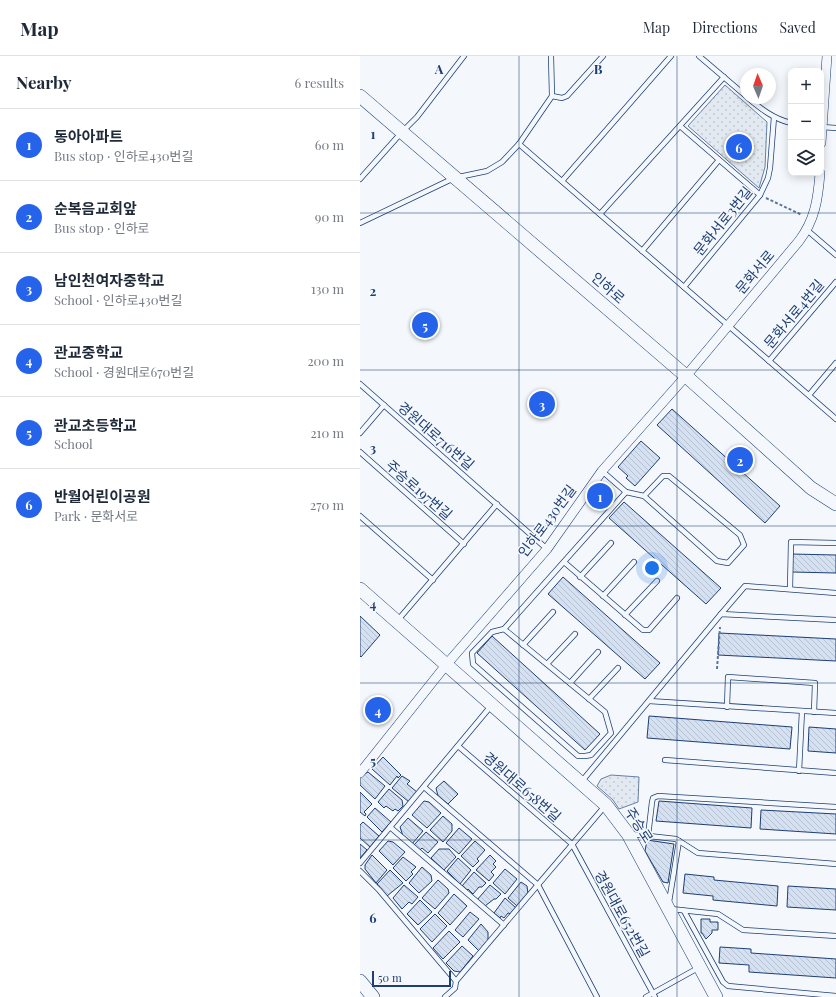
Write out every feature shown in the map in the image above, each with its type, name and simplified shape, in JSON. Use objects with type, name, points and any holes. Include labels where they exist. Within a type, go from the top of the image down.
[{"type":"main road","name":"인하로","points":[[360,96],[686,376],[811,488],[836,504]]},
{"type":"main road","name":"주승로","points":[[360,589],[606,805],[628,834],[716,997]]},
{"type":"main road","points":[[360,981],[373,997]]},
{"type":"street","points":[[823,104],[828,56],[836,57]]},
{"type":"street","name":"문화서로","points":[[686,376],[807,230],[812,219],[816,203],[820,176]]},
{"type":"street","name":"인하로430번길","points":[[360,773],[446,665],[547,549],[602,471],[686,376]]},
{"type":"lane","points":[[360,179],[402,132],[418,117],[464,56]]},
{"type":"lane","points":[[360,223],[454,178],[487,171],[502,162],[519,144],[552,96],[551,56]]},
{"type":"lane","points":[[552,96],[562,98],[567,96],[603,56]]},
{"type":"lane","points":[[562,181],[671,56]]},
{"type":"lane","points":[[699,56],[740,91]]},
{"type":"lane","points":[[600,214],[724,77]]},
{"type":"lane","points":[[755,104],[774,117],[788,122]]},
{"type":"lane","name":"문화서로3번길","points":[[684,287],[760,195],[768,178],[770,168],[774,117]]},
{"type":"lane","points":[[680,126],[760,195]]},
{"type":"lane","points":[[824,127],[836,128]]},
{"type":"lane","points":[[519,144],[728,325]]},
{"type":"lane","points":[[642,251],[720,160]]},
{"type":"lane","points":[[807,230],[836,255]]},
{"type":"lane","name":"문화서로4번길","points":[[769,361],[836,282]]},
{"type":"lane","name":"문화서로4번길","points":[[728,325],[836,419]]},
{"type":"lane","points":[[809,395],[836,363]]},
{"type":"lane","name":"경원대로716번길","points":[[360,384],[547,549]]},
{"type":"lane","points":[[360,433],[384,405]]},
{"type":"lane","name":"주승로197번길","points":[[360,452],[464,544]]},
{"type":"lane","points":[[602,471],[626,492],[644,496],[717,561],[728,563],[744,544],[740,534],[669,476],[663,476],[644,496]]},
{"type":"lane","points":[[504,629],[605,712],[611,733],[591,755],[578,756],[473,664],[472,653],[492,632],[504,629],[626,492]]},
{"type":"lane","points":[[397,622],[497,504]]},
{"type":"lane","points":[[360,516],[433,580]]},
{"type":"lane","points":[[790,590],[791,542],[836,543]]},
{"type":"lane","points":[[580,577],[611,543]]},
{"type":"lane","points":[[564,562],[642,630],[649,630],[677,598]]},
{"type":"lane","points":[[603,596],[634,562]]},
{"type":"lane","points":[[625,615],[657,581]]},
{"type":"lane","points":[[581,782],[745,586],[836,593]]},
{"type":"lane","points":[[523,645],[553,612]]},
{"type":"lane","points":[[721,614],[836,620]]},
{"type":"lane","points":[[547,664],[575,634]]},
{"type":"lane","points":[[570,683],[598,652]]},
{"type":"lane","points":[[589,699],[618,668]]},
{"type":"lane","points":[[727,707],[728,677],[815,683],[814,712]]},
{"type":"lane","points":[[649,701],[836,713]]},
{"type":"lane","points":[[360,863],[492,704]]},
{"type":"lane","points":[[799,771],[802,711]]},
{"type":"lane","name":"경원대로658번길","points":[[458,746],[572,844]]},
{"type":"lane","points":[[665,760],[836,773]]},
{"type":"lane","points":[[424,787],[538,885],[597,997]]},
{"type":"lane","points":[[648,836],[652,802],[653,798],[658,796],[836,807]]},
{"type":"lane","points":[[445,997],[455,988],[456,981],[606,805]]},
{"type":"lane","points":[[390,827],[504,925]]},
{"type":"lane","points":[[628,834],[676,839],[698,853],[836,864]]},
{"type":"lane","points":[[679,841],[668,909],[718,914],[743,930],[836,936]]},
{"type":"lane","name":"경원대로652번길","points":[[572,844],[654,995]]},
{"type":"lane","points":[[360,871],[379,890],[456,981]]},
{"type":"lane","points":[[684,911],[723,982],[728,986],[836,996]]},
{"type":"lane","points":[[646,997],[654,995],[700,967]]},
{"type":"path","points":[[760,195],[812,219]]},
{"type":"path","points":[[716,670],[721,614]]},
{"type":"shaded area","points":[[725,85],[740,98],[740,104],[747,104],[767,122],[765,167],[759,188],[688,126]]},
{"type":"shaded area","points":[[611,775],[639,777],[638,802],[619,809],[613,800],[597,786],[601,779]]},
{"type":"building","points":[[672,409],[780,506],[765,523],[657,425]]},
{"type":"building","points":[[641,441],[660,458],[635,486],[626,478],[628,476],[618,467]]},
{"type":"building","points":[[624,502],[721,588],[706,604],[609,518]]},
{"type":"building","points":[[791,554],[836,555],[836,573],[792,572]]},
{"type":"building","points":[[563,577],[660,663],[645,679],[548,594]]},
{"type":"building","points":[[360,616],[380,635],[361,657],[360,656]]},
{"type":"building","points":[[719,633],[836,639],[836,661],[718,655]]},
{"type":"building","points":[[492,636],[600,734],[585,750],[477,653]]},
{"type":"building","points":[[649,716],[792,727],[790,749],[647,738]]},
{"type":"building","points":[[809,727],[836,729],[836,753],[808,751]]},
{"type":"building","points":[[383,757],[401,775],[398,778],[397,776],[390,785],[372,769]]},
{"type":"building","points":[[368,772],[385,786],[375,799],[360,785],[360,777]]},
{"type":"building","points":[[402,776],[410,781],[407,784],[417,792],[409,802],[392,788]]},
{"type":"building","points":[[444,781],[458,794],[448,804],[438,796],[436,788]]},
{"type":"building","points":[[389,789],[402,800],[403,806],[398,811],[395,809],[393,811],[386,806],[384,808],[378,802]]},
{"type":"building","points":[[360,792],[372,804],[364,812],[366,814],[365,816],[360,812]]},
{"type":"building","points":[[424,801],[429,802],[441,813],[427,828],[412,815]]},
{"type":"building","points":[[659,801],[752,808],[751,828],[656,821]]},
{"type":"building","points":[[375,808],[391,822],[382,832],[367,817]]},
{"type":"building","points":[[761,810],[836,814],[836,834],[760,829]]},
{"type":"building","points":[[443,816],[452,824],[452,831],[443,842],[430,830]]},
{"type":"building","points":[[408,818],[423,831],[412,844],[403,836],[400,827]]},
{"type":"building","points":[[363,822],[379,836],[370,847],[360,838],[360,825]]},
{"type":"building","points":[[459,828],[472,839],[459,854],[446,843]]},
{"type":"building","points":[[426,832],[438,842],[428,853],[422,848],[420,850],[414,845]]},
{"type":"building","points":[[647,840],[674,844],[668,883],[663,882],[645,851]]},
{"type":"building","points":[[388,841],[393,842],[405,852],[393,865],[379,851]]},
{"type":"building","points":[[475,841],[485,850],[477,859],[479,861],[473,867],[461,856]]},
{"type":"building","points":[[360,844],[367,850],[360,858]]},
{"type":"building","points":[[439,849],[449,849],[456,857],[444,870],[431,858]]},
{"type":"building","points":[[372,855],[387,870],[376,883],[365,869],[365,865]]},
{"type":"building","points":[[490,855],[496,861],[493,864],[496,867],[491,872],[494,875],[489,881],[476,870]]},
{"type":"building","points":[[403,857],[416,867],[411,872],[413,874],[406,881],[393,868]]},
{"type":"building","points":[[458,858],[471,870],[460,884],[447,871]]},
{"type":"building","points":[[422,867],[431,875],[432,881],[419,893],[409,883]]},
{"type":"building","points":[[505,869],[517,879],[505,894],[493,883]]},
{"type":"building","points":[[390,870],[403,883],[387,896],[377,884]]},
{"type":"building","points":[[474,872],[486,883],[482,887],[479,887],[473,894],[462,886]]},
{"type":"building","points":[[685,874],[714,877],[714,880],[778,886],[777,906],[713,900],[713,896],[683,893]]},
{"type":"building","points":[[438,880],[448,889],[449,893],[435,909],[422,898]]},
{"type":"building","points":[[521,882],[527,886],[528,894],[517,906],[508,898]]},
{"type":"building","points":[[404,885],[418,897],[412,904],[409,902],[402,909],[393,898]]},
{"type":"building","points":[[490,885],[501,894],[485,906],[477,900]]},
{"type":"building","points":[[788,886],[836,889],[836,910],[787,907]]},
{"type":"building","points":[[454,894],[467,906],[450,925],[438,913]]},
{"type":"building","points":[[505,898],[516,908],[511,914],[508,913],[504,918],[501,916],[500,918],[494,913]]},
{"type":"building","points":[[420,900],[432,912],[418,925],[407,914]]},
{"type":"building","points":[[470,912],[479,919],[463,937],[455,930]]},
{"type":"building","points":[[435,914],[447,926],[432,942],[420,929]]},
{"type":"building","points":[[701,919],[710,919],[710,922],[718,922],[718,930],[712,930],[712,933],[706,939],[701,933]]},
{"type":"building","points":[[481,924],[488,932],[488,940],[479,951],[468,940]]},
{"type":"building","points":[[449,931],[460,942],[443,959],[433,948]]},
{"type":"building","points":[[462,946],[473,956],[460,972],[454,971],[446,963]]},
{"type":"building","points":[[720,947],[751,949],[751,953],[836,959],[836,978],[749,972],[749,965],[719,963]]},
{"type":"place","name":"반월어린이공원","points":[[739,147]]},
{"type":"place","name":"관교초등학교","points":[[425,325]]},
{"type":"place","name":"남인천여자중학교","points":[[542,404]]},
{"type":"place","name":"순복음교회앞","points":[[740,460]]},
{"type":"place","name":"동아아파트","points":[[600,496]]},
{"type":"place","name":"관교중학교","points":[[378,710]]}]
